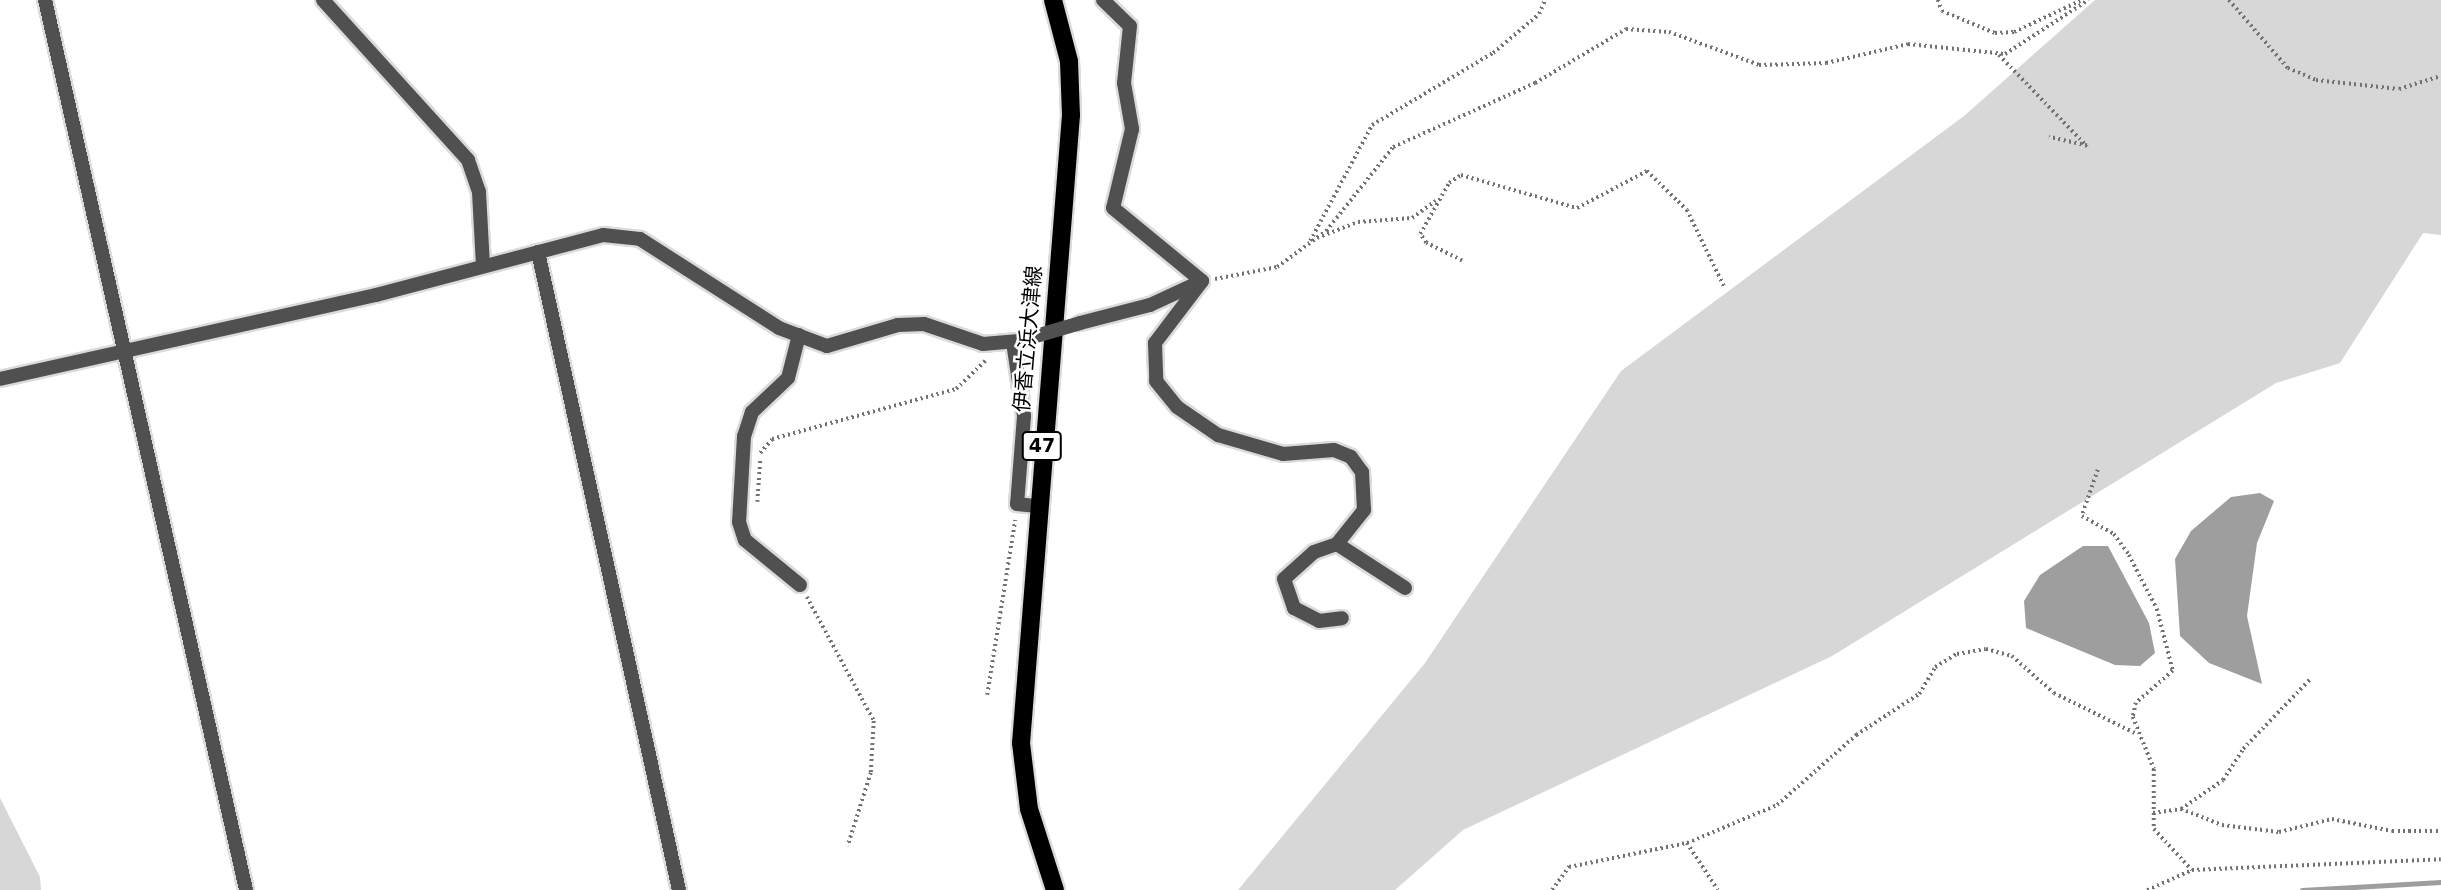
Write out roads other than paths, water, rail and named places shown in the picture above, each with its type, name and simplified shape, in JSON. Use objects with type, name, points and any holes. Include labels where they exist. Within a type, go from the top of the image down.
[{"type":"main road","name":"伊香立浜大津線","points":[[1053,0],[1069,61],[1070,115],[1037,506],[1021,743],[1029,809],[1055,890]]},
{"type":"street","points":[[45,0],[246,890]]},
{"type":"street","points":[[323,0],[468,160],[480,192],[483,266]]},
{"type":"street","points":[[1103,0],[1130,26],[1124,83],[1132,129],[1113,208],[1202,281]]},
{"type":"street","points":[[0,379],[483,266],[603,235],[640,239],[733,301],[799,335],[827,346],[898,325],[924,324],[1012,342],[1150,305],[1202,281]]},
{"type":"street","points":[[538,252],[679,890]]},
{"type":"street","points":[[1202,281],[1155,343],[1156,381],[1177,408],[1218,435],[1283,454],[1334,450],[1351,457],[1362,472],[1364,510],[1337,544],[1292,567],[1284,593],[1294,608],[1319,621],[1342,618]]},
{"type":"street","points":[[799,335],[788,378],[752,412],[744,436],[739,522],[745,540],[800,585]]},
{"type":"street","points":[[1012,342],[1024,416],[1017,504],[1037,506]]},
{"type":"street","points":[[1337,544],[1405,589]]},
{"type":"waterway","points":[[2302,890],[2441,882]]}]
